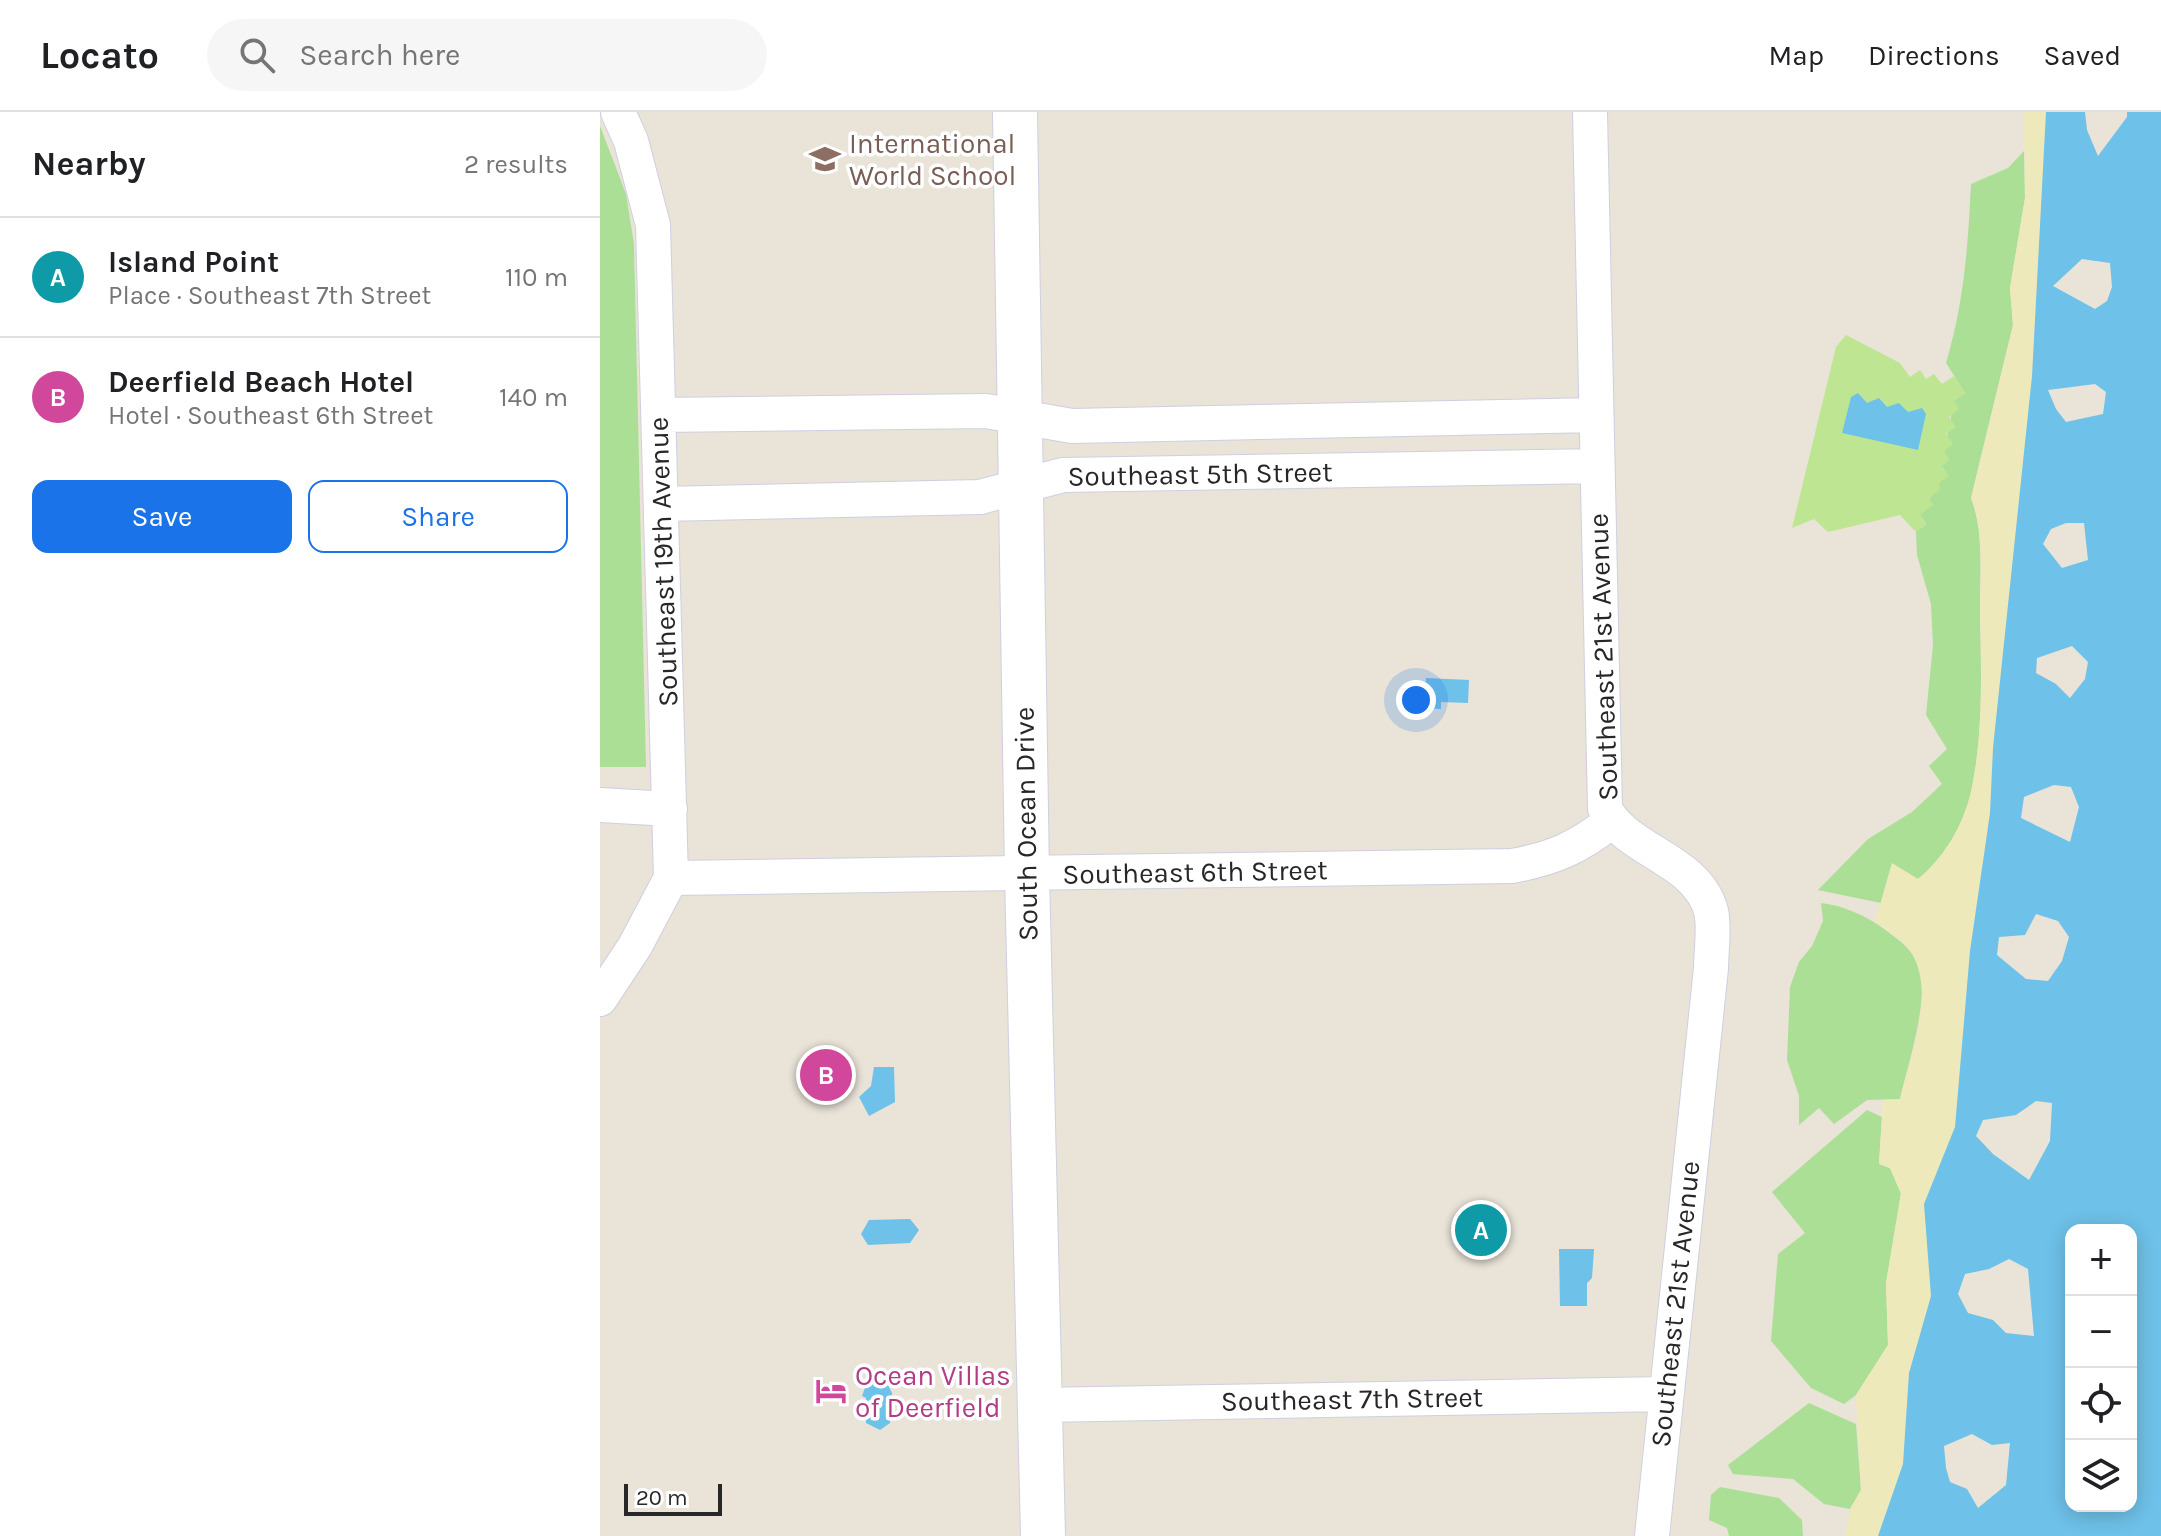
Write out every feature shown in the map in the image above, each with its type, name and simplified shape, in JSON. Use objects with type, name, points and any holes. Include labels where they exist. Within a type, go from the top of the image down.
[{"type":"main road","name":"South Ocean Drive","points":[[1015,112],[1027,875],[1043,1536]]},
{"type":"street","name":"Southeast 19th Avenue","points":[[600,999],[635,946],[671,878],[653,225],[631,141],[618,112]]},
{"type":"street","name":"Southeast 21st Avenue","points":[[1590,112],[1602,790],[1605,809],[1612,821],[1677,867],[1699,889],[1711,912],[1711,968],[1652,1536]]},
{"type":"street","name":"Southeast 5th Street","points":[[659,415],[986,411],[1072,426],[1596,415]]},
{"type":"street","name":"Southeast 5th Street","points":[[661,504],[980,497],[1063,475],[1597,466]]},
{"type":"street","points":[[600,805],[670,809]]},
{"type":"street","name":"Southeast 6th Street","points":[[671,878],[1512,866],[1555,858],[1587,841],[1612,821]]},
{"type":"street","name":"Southeast 7th Street","points":[[1039,1405],[1665,1394]]},
{"type":"green space","points":[[600,126],[626,194],[634,244],[646,767],[600,767]]},
{"type":"green space","points":[[2024,151],[2025,198],[2010,288],[2013,325],[1971,498],[1978,524],[1980,552],[1981,677],[1978,746],[1971,792],[1958,829],[1944,851],[1918,879],[1892,864],[1881,903],[1818,890],[1868,839],[1912,812],[1942,784],[1929,766],[1947,749],[1926,715],[1933,645],[1931,604],[1917,555],[1916,532],[1926,524],[1920,515],[1938,484],[1954,401],[1965,393],[1946,363],[1964,274],[1971,184],[2008,168]]},
{"type":"green space","points":[[1846,335],[1900,363],[1910,377],[1920,370],[1926,379],[1934,374],[1942,384],[1954,376],[1965,393],[1954,401],[1959,409],[1949,417],[1956,427],[1946,434],[1953,444],[1944,451],[1950,460],[1942,466],[1949,476],[1939,483],[1940,490],[1929,498],[1933,505],[1920,515],[1926,525],[1916,532],[1900,515],[1828,532],[1814,519],[1792,528],[1836,347]]},
{"type":"green space","points":[[1821,903],[1862,916],[1906,946],[1920,970],[1922,998],[1900,1099],[1867,1100],[1834,1124],[1819,1108],[1799,1125],[1799,1096],[1787,1060],[1790,987],[1799,962],[1812,946],[1823,921]]},
{"type":"green space","points":[[1867,1110],[1882,1117],[1879,1164],[1890,1168],[1901,1193],[1886,1283],[1888,1345],[1856,1395],[1844,1404],[1811,1388],[1771,1341],[1778,1254],[1805,1233],[1772,1192]]},
{"type":"green space","points":[[1809,1403],[1856,1424],[1861,1490],[1850,1509],[1824,1504],[1793,1479],[1733,1474],[1728,1465]]},
{"type":"green space","points":[[1720,1487],[1779,1498],[1802,1520],[1803,1536],[1729,1536],[1727,1528],[1709,1520],[1711,1495]]},
{"type":"sand","points":[[2024,112],[2161,112],[2161,1536],[1845,1536],[1850,1509],[1861,1490],[1856,1395],[1888,1345],[1886,1283],[1901,1194],[1890,1168],[1879,1164],[1883,1100],[1900,1099],[1922,1003],[1917,965],[1909,949],[1875,922],[1892,863],[1918,879],[1927,871],[1951,840],[1971,792],[1980,723],[1981,677],[1980,552],[1978,524],[1971,498],[2013,325],[2010,288],[2025,198]]},
{"type":"water","points":[[2046,112],[2161,112],[2161,1536],[1878,1536],[1903,1464],[1909,1373],[1931,1296],[1924,1204],[1955,1127],[1970,951],[1990,813],[1993,748],[2032,376]]},
{"type":"water","points":[[1858,393],[1867,403],[1879,398],[1887,407],[1899,403],[1908,412],[1922,408],[1926,414],[1918,450],[1842,433],[1851,397]]},
{"type":"water","points":[[1426,678],[1469,680],[1468,703],[1441,702],[1441,709],[1424,708]]},
{"type":"water","points":[[874,1067],[894,1067],[895,1102],[869,1116],[859,1097],[871,1086]]},
{"type":"water","points":[[910,1219],[919,1230],[910,1243],[868,1245],[861,1234],[869,1220]]},
{"type":"water","points":[[1559,1249],[1594,1249],[1592,1278],[1587,1283],[1587,1306],[1560,1306]]},
{"type":"water","points":[[874,1381],[888,1385],[892,1393],[890,1423],[880,1430],[866,1423],[866,1398],[862,1396],[866,1385]]},
{"type":"pier","points":[[2085,112],[2127,112],[2127,117],[2098,156],[2087,130]]},
{"type":"pier","points":[[2082,259],[2110,263],[2112,287],[2107,301],[2095,309],[2053,286]]},
{"type":"pier","points":[[2095,384],[2106,392],[2103,414],[2066,422],[2048,390]]},
{"type":"pier","points":[[2066,523],[2084,523],[2088,560],[2062,568],[2043,544],[2051,529]]},
{"type":"pier","points":[[2072,646],[2088,662],[2085,679],[2070,698],[2056,684],[2036,673],[2037,658]]},
{"type":"pier","points":[[2054,785],[2071,787],[2079,807],[2070,842],[2021,818],[2024,797]]},
{"type":"pier","points":[[2036,914],[2058,921],[2069,937],[2062,961],[2048,981],[2026,979],[1997,955],[1999,937],[2025,935]]},
{"type":"pier","points":[[2036,1101],[2052,1103],[2050,1141],[2029,1180],[1993,1154],[1976,1136],[1983,1120],[2016,1115]]},
{"type":"pier","points":[[2009,1259],[2028,1269],[2034,1336],[2006,1333],[1993,1320],[1968,1313],[1958,1294],[1965,1274],[1989,1269]]},
{"type":"pier","points":[[1972,1434],[1992,1445],[2010,1443],[2006,1485],[1978,1508],[1967,1489],[1950,1482],[1944,1446]]},
{"type":"place","name":"International World School","points":[[825,159]]},
{"type":"place","name":"Deerfield Beach Hotel","points":[[826,1075]]},
{"type":"place","name":"Island Point","points":[[1481,1230]]},
{"type":"place","name":"Ocean Villas of Deerfield","points":[[831,1391]]}]
